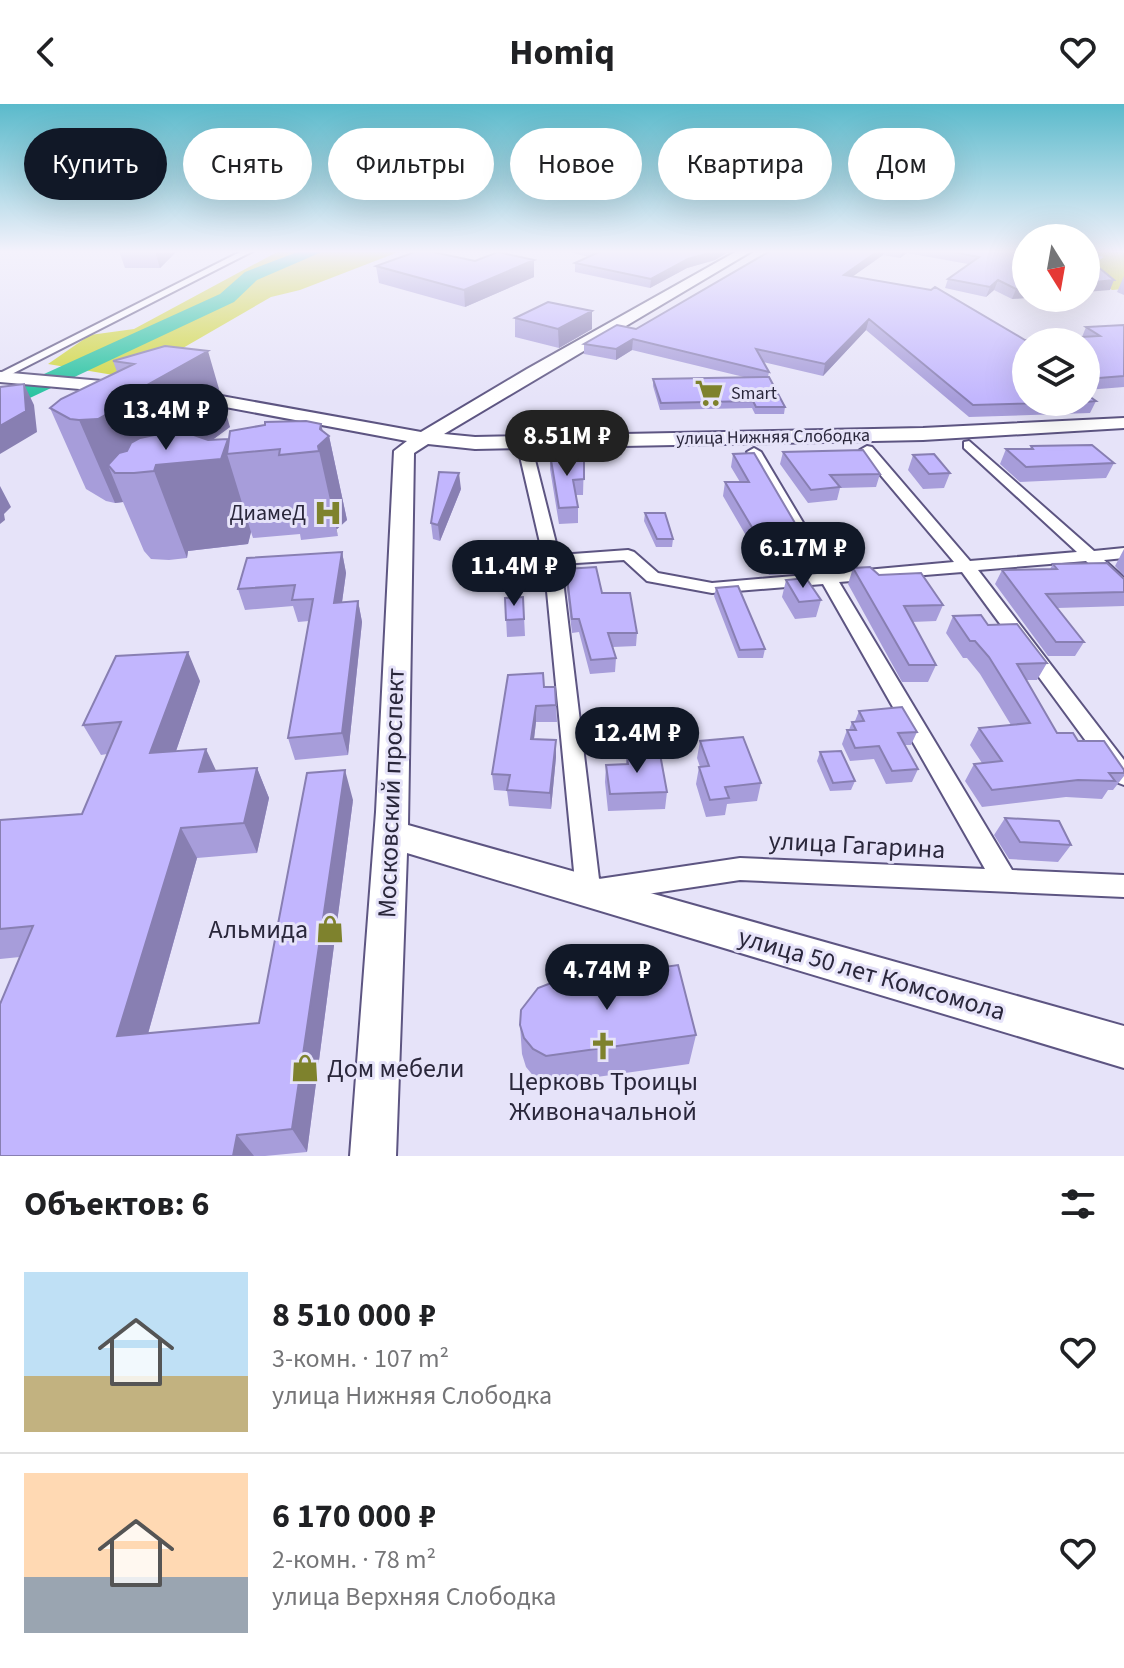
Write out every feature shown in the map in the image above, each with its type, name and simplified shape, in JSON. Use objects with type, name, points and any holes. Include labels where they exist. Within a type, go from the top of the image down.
[{"type":"main road","points":[[421,438],[658,300]]},
{"type":"main road","points":[[0,377],[139,390]]},
{"type":"main road","name":"улица Нижняя Слободка","points":[[170,393],[201,396],[421,438],[544,443],[923,434],[1124,423]]},
{"type":"main road","name":"Московский проспект","points":[[373,1156],[390,834],[404,451],[421,438]]},
{"type":"main road","name":"улица 50 лет Комсомола","points":[[390,834],[1124,1047]]},
{"type":"street","points":[[0,377],[152,300]]},
{"type":"street","points":[[969,445],[1124,587]]},
{"type":"street","points":[[867,450],[965,565],[1124,776]]},
{"type":"street","points":[[526,452],[552,560],[588,892]]},
{"type":"street","points":[[754,452],[1006,882]]},
{"type":"street","points":[[552,560],[628,555],[653,577],[712,588],[1124,553]]},
{"type":"street","name":"улица Гагарина","points":[[588,892],[740,869],[1124,886]]},
{"type":"shaded area","points":[[188,300],[266,300],[131,378],[48,364],[90,335],[134,329]]},
{"type":"building","points":[[686,300],[957,300],[1012,332],[1012,404],[973,405],[869,319],[825,364],[756,349],[769,372],[633,339],[616,349],[584,344],[617,325],[636,329]]},
{"type":"building","points":[[548,302],[592,311],[558,329],[515,318]]},
{"type":"building","points":[[1124,325],[1124,376],[1100,378],[1100,328],[1086,327]]},
{"type":"building","points":[[165,346],[208,351],[115,403],[123,405],[98,419],[70,419],[50,408],[61,399],[134,364],[113,361]]},
{"type":"building","name":"Smart","points":[[769,377],[785,407],[756,407],[753,401],[661,403],[653,379]]},
{"type":"building","points":[[24,384],[26,411],[0,426],[0,387]]},
{"type":"building","points":[[306,421],[321,424],[320,429],[329,436],[318,446],[319,451],[279,455],[280,449],[227,454],[230,431],[265,425],[265,422]]},
{"type":"building","points":[[159,434],[191,434],[208,440],[228,439],[221,459],[156,465],[154,471],[134,473],[115,473],[108,465],[119,453],[127,451],[131,443]]},
{"type":"building","points":[[1092,445],[1114,463],[1026,467],[1006,449],[1033,449],[1031,446]]},
{"type":"building","points":[[863,450],[880,474],[830,475],[840,487],[811,490],[783,452]]},
{"type":"building","points":[[754,453],[802,535],[775,536],[787,560],[772,561],[725,482],[749,482],[733,454]]},
{"type":"building","points":[[550,454],[577,454],[577,459],[584,459],[584,479],[573,480],[578,507],[559,508]]},
{"type":"building","points":[[934,454],[950,473],[929,474],[913,455]]},
{"type":"building","points":[[439,472],[459,473],[438,525],[431,523]]},
{"type":"building","points":[[645,513],[665,513],[673,539],[657,539]]},
{"type":"building","points":[[844,546],[855,560],[843,561],[837,550]]},
{"type":"building","points":[[342,552],[334,603],[358,601],[342,733],[288,738],[313,599],[292,600],[295,585],[238,589],[247,558]]},
{"type":"building","points":[[1107,563],[1124,579],[1124,592],[1046,594],[1084,642],[1056,642],[1002,570],[1057,569],[1053,564]]},
{"type":"building","points":[[596,567],[602,593],[630,593],[637,633],[608,633],[616,658],[591,660],[579,619],[572,619],[566,569]]},
{"type":"building","points":[[870,567],[879,575],[921,573],[943,605],[904,606],[936,665],[909,665],[853,568]]},
{"type":"building","points":[[806,578],[821,600],[799,602],[786,580]]},
{"type":"building","points":[[738,586],[765,649],[740,650],[716,588]]},
{"type":"building","points":[[523,597],[524,619],[506,620],[505,598]]},
{"type":"building","points":[[981,615],[988,625],[1017,624],[1047,663],[1017,664],[1057,733],[1073,733],[1078,741],[1104,741],[1124,770],[1124,773],[1109,773],[1115,781],[1078,780],[992,790],[974,764],[1002,761],[979,728],[1030,723],[989,657],[975,641],[970,641],[953,616]]},
{"type":"building","points":[[188,652],[150,753],[206,749],[199,772],[257,768],[244,823],[181,828],[117,1036],[259,1023],[307,773],[345,770],[292,1129],[237,1135],[233,1156],[0,1156],[0,1004],[33,926],[0,929],[0,820],[82,814],[121,722],[83,725],[116,656]]},
{"type":"building","points":[[543,673],[544,687],[555,687],[556,705],[536,706],[531,739],[556,740],[550,793],[507,790],[510,775],[492,774],[508,675]]},
{"type":"building","points":[[902,707],[917,732],[898,733],[918,769],[892,771],[879,746],[855,748],[847,730],[856,730],[852,722],[864,721],[859,711]]},
{"type":"building","points":[[743,737],[761,783],[725,787],[729,798],[710,800],[699,767],[709,766],[700,741]]},
{"type":"building","points":[[841,751],[855,781],[833,783],[820,752]]},
{"type":"building","points":[[660,754],[667,792],[610,794],[606,765],[628,764],[627,755]]},
{"type":"building","points":[[1005,818],[1059,821],[1071,845],[1020,842]]},
{"type":"building","points":[[678,965],[696,1035],[546,1056],[533,1049],[524,1038],[520,1025],[521,1010],[538,988],[551,983]]},
{"type":"waterway","points":[[0,404],[223,300]]},
{"type":"place","name":"Smart","points":[[709,393]]},
{"type":"place","name":"ДиамеД","points":[[328,513]]},
{"type":"place","name":"Альмида","points":[[330,929]]},
{"type":"place","name":"Церковь Троицы Живоначальной","points":[[603,1046]]},
{"type":"place","name":"Дом мебели","points":[[305,1068]]}]
